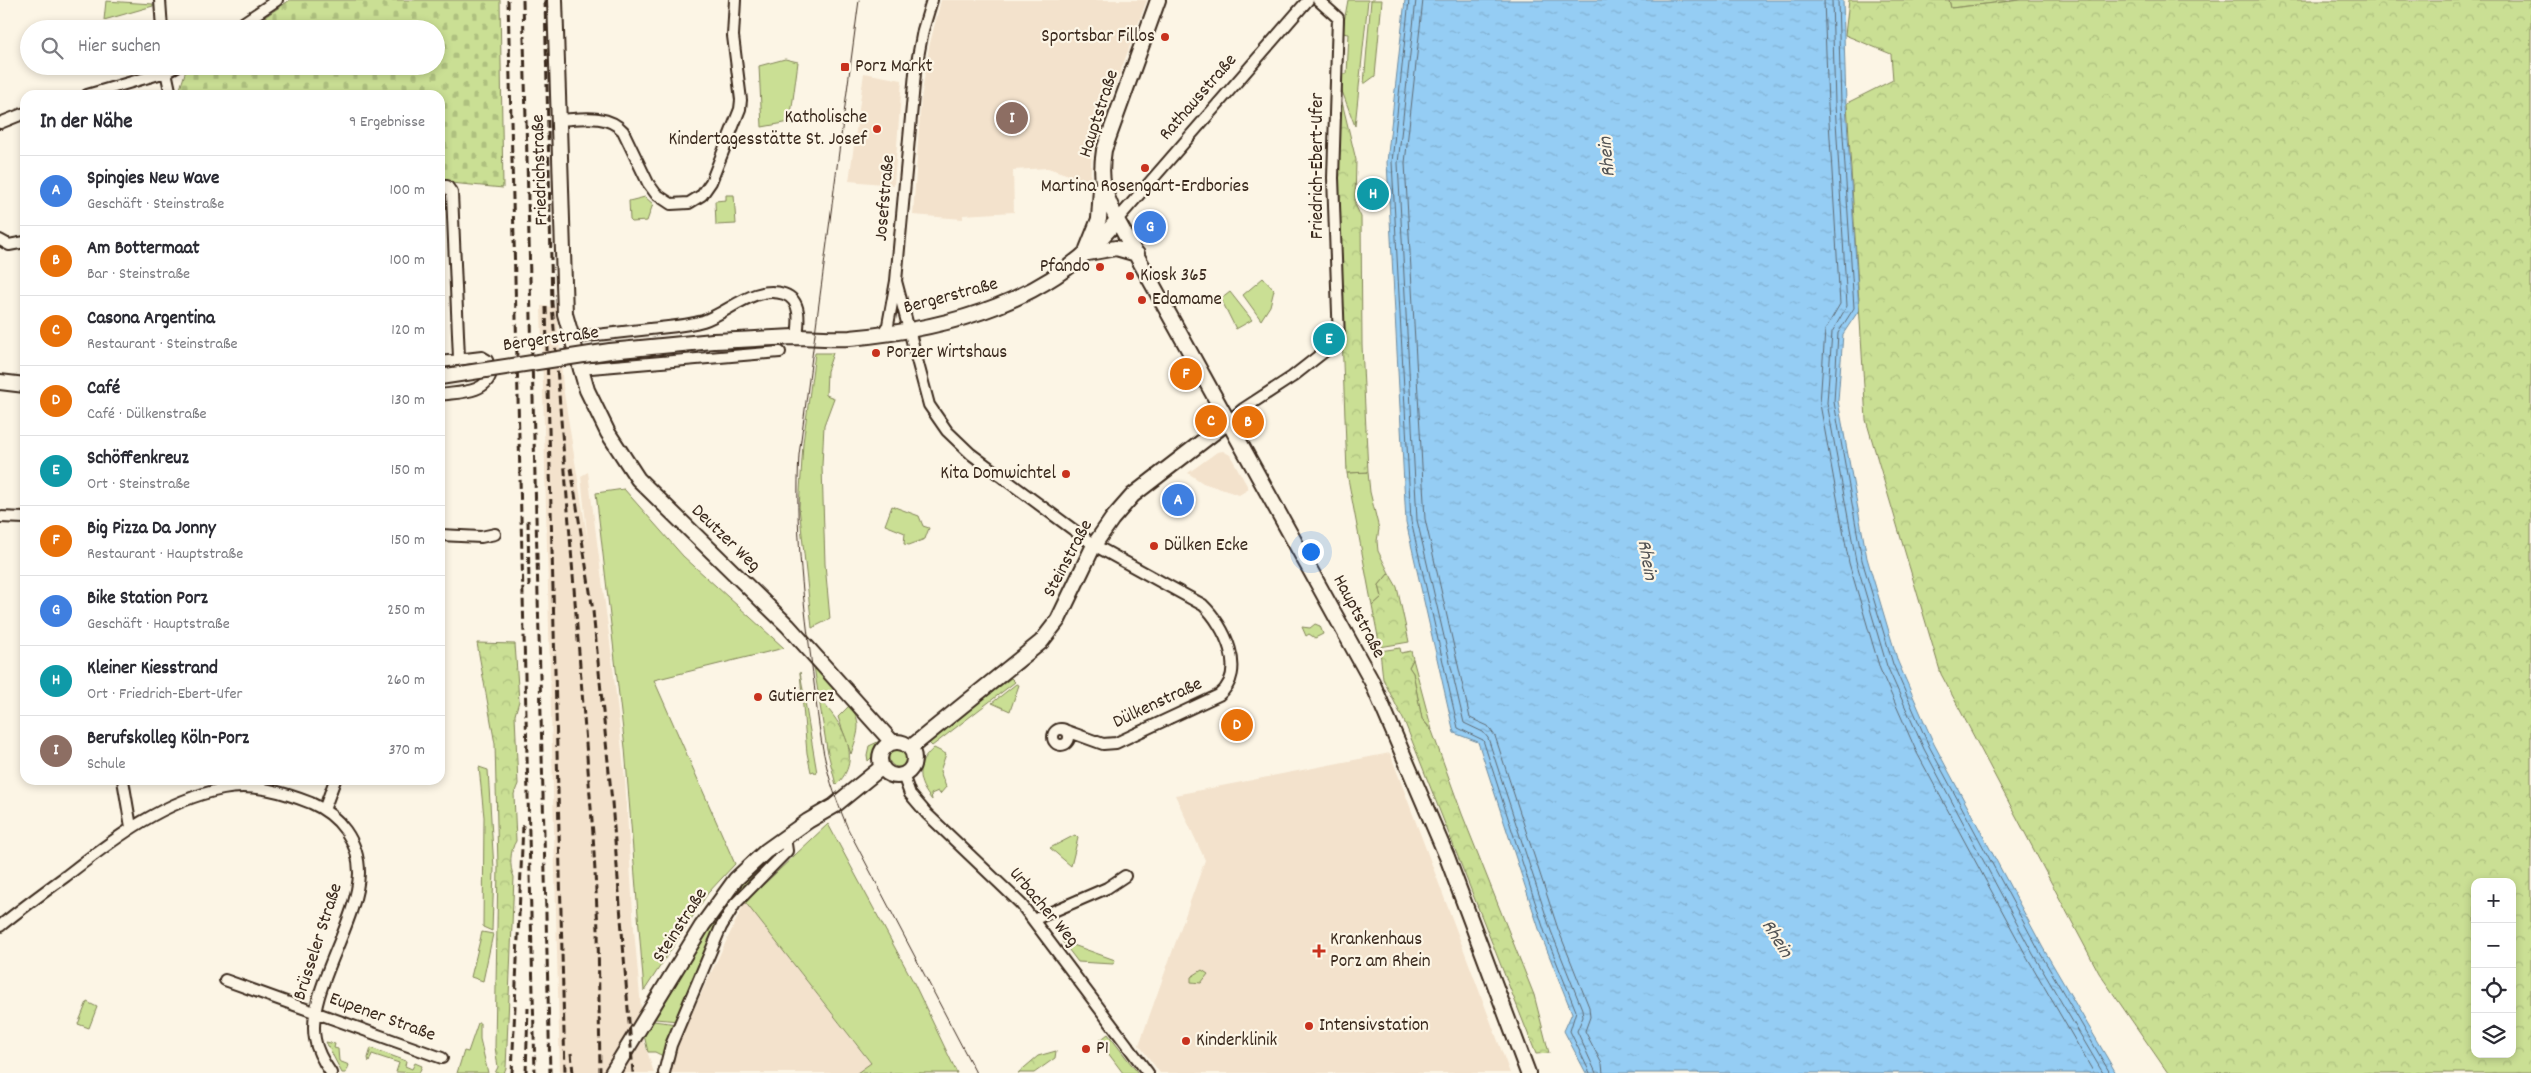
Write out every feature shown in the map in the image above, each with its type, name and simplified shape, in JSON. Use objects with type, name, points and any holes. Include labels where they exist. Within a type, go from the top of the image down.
[{"type":"main road","name":"Friedrichstraße","points":[[555,0],[564,294],[570,338]]},
{"type":"main road","name":"Hauptstraße","points":[[1158,0],[1104,150],[1101,180],[1104,191],[1117,220],[1229,421],[1385,710],[1447,856],[1528,1073]]},
{"type":"main road","points":[[1085,254],[1099,219],[1101,180]]},
{"type":"main road","name":"Bergerstraße","points":[[445,376],[610,351],[713,341],[797,337],[847,338],[882,334],[975,314],[1008,302],[1053,279],[1102,239],[1117,220]]},
{"type":"main road","points":[[1085,254],[1116,248],[1137,254]]},
{"type":"main road","name":"Deutzer Weg","points":[[570,338],[579,369],[598,414],[629,469],[783,622],[892,742]]},
{"type":"main road","points":[[0,382],[20,384]]},
{"type":"main road","name":"Steinstraße","points":[[910,748],[1051,631],[1094,545],[1112,519],[1133,495],[1229,421]]},
{"type":"main road","points":[[892,742],[900,742],[910,748],[914,758],[912,768],[903,775],[891,775],[881,761],[883,748],[892,742]]},
{"type":"main road","name":"Steinstraße","points":[[612,1073],[716,904],[749,865],[808,821],[824,803],[881,761]]},
{"type":"street","points":[[160,0],[161,20]]},
{"type":"street","points":[[248,20],[278,0]]},
{"type":"street","points":[[558,120],[603,119],[618,125],[623,131],[648,183],[656,194],[668,202],[677,205],[696,200],[711,182],[740,109],[741,100],[733,36],[735,0]]},
{"type":"street","name":"Josefstraße","points":[[882,334],[888,325],[896,281],[914,73],[923,30],[932,0]]},
{"type":"street","name":"Rathausstraße","points":[[1117,220],[1308,0]]},
{"type":"street","name":"Friedrich-Ebert-Ufer","points":[[1318,0],[1338,18],[1333,178],[1339,340]]},
{"type":"street","points":[[102,90],[147,75]]},
{"type":"street","points":[[166,75],[170,90]]},
{"type":"street","points":[[0,123],[20,114]]},
{"type":"street","points":[[445,187],[452,193],[459,358]]},
{"type":"street","points":[[0,240],[9,245],[20,243]]},
{"type":"street","name":"Josefstraße","points":[[896,281],[929,404],[947,431],[971,454],[1094,545]]},
{"type":"street","name":"Bergerstraße","points":[[570,338],[684,325],[703,320],[748,298],[780,293],[790,297],[796,305],[798,314],[797,337]]},
{"type":"street","name":"Steinstraße","points":[[1229,421],[1339,340]]},
{"type":"street","name":"Bergerstraße","points":[[579,369],[780,352]]},
{"type":"street","name":"Bergerstraße","points":[[445,361],[482,357],[487,360],[491,368],[490,379],[480,388],[445,394]]},
{"type":"street","points":[[0,517],[20,518]]},
{"type":"street","points":[[445,535],[481,537],[495,534]]},
{"type":"street","name":"Dülkenstraße","points":[[1066,731],[1103,744],[1116,743],[1219,695],[1227,685],[1234,665],[1216,621],[1203,605],[1094,545]]},
{"type":"street","name":"Urbacher Weg","points":[[903,775],[910,794],[927,814],[995,877],[1032,920],[1148,1073]]},
{"type":"street","points":[[124,785],[131,827]]},
{"type":"street","name":"Brüsseler Straße","points":[[0,926],[131,827],[174,805],[222,785]]},
{"type":"street","name":"Brüsseler Straße","points":[[232,785],[276,790],[324,810],[342,823],[358,854],[359,875],[353,904],[314,1012],[315,1038],[321,1058],[331,1073]]},
{"type":"street","points":[[324,810],[333,785]]},
{"type":"street","points":[[664,1073],[671,1046],[721,927],[735,904],[788,851],[785,837]]},
{"type":"street","points":[[1032,920],[1108,888],[1125,876]]},
{"type":"street","name":"Eupener Straße","points":[[225,980],[442,1058]]},
{"type":"shaded area","points":[[941,0],[1147,0],[1092,148],[1090,182],[1048,168],[1013,170],[1014,212],[963,215],[963,219],[913,215],[921,99],[929,47]]},
{"type":"shaded area","name":"Katholische Kindertagesstätte St. Josef","points":[[864,73],[902,80],[894,185],[849,181]]},
{"type":"shaded area","points":[[541,306],[556,307],[563,387],[588,542],[581,476],[588,472],[612,658],[625,779],[634,929],[644,1041],[654,1073],[560,1073]]},
{"type":"shaded area","points":[[1223,451],[1230,455],[1249,489],[1239,495],[1203,483],[1188,473],[1217,452]]},
{"type":"shaded area","name":"Krankenhaus Porz am Rhein","points":[[1390,753],[1510,1073],[1160,1073],[1139,1045],[1205,860],[1175,795]]},
{"type":"shaded area","points":[[745,902],[871,1064],[857,1073],[668,1073],[672,1054]]},
{"type":"green space","points":[[290,0],[500,0],[503,188],[445,182],[445,90],[180,90],[184,75],[445,75],[445,20],[260,20]]},
{"type":"green space","points":[[1348,0],[1368,0],[1355,126],[1339,83],[1340,74],[1347,74],[1349,34],[1342,33]]},
{"type":"green space","points":[[1371,0],[1382,0],[1375,76],[1364,84]]},
{"type":"green space","points":[[1849,0],[1949,0],[1951,8],[2020,0],[2531,0],[2531,1073],[2168,1073],[2099,973],[1941,674],[1866,420],[1847,103],[1893,80],[1891,54],[1845,35]]},
{"type":"green space","points":[[1949,0],[2020,0],[1951,8]]},
{"type":"green space","points":[[106,1],[153,4],[153,6],[104,20]]},
{"type":"green space","points":[[785,59],[798,62],[790,122],[762,127],[759,66]]},
{"type":"green space","points":[[1342,102],[1356,160],[1355,204],[1361,217],[1362,345],[1368,472],[1347,473],[1339,252],[1339,148],[1337,146],[1338,110]]},
{"type":"green space","points":[[726,195],[734,195],[736,224],[716,225],[715,201],[726,200]]},
{"type":"green space","points":[[645,197],[653,204],[647,221],[632,222],[630,220],[629,201]]},
{"type":"green space","points":[[1263,278],[1274,290],[1270,306],[1261,320],[1243,295]]},
{"type":"green space","points":[[1230,292],[1252,320],[1236,329],[1221,299]]},
{"type":"green space","points":[[815,353],[833,353],[827,371],[826,395],[834,398],[824,425],[822,466],[825,564],[830,619],[812,628],[799,507],[803,443]]},
{"type":"green space","points":[[1368,472],[1370,492],[1379,529],[1378,551],[1389,573],[1379,585],[1382,597],[1372,606],[1347,473]]},
{"type":"green space","points":[[624,489],[683,556],[784,648],[654,680],[735,864],[708,893],[644,991],[625,748],[596,493]]},
{"type":"green space","points":[[892,506],[919,516],[923,526],[929,528],[925,539],[909,545],[904,544],[905,533],[885,525]]},
{"type":"green space","points":[[1389,573],[1397,587],[1409,642],[1380,647],[1372,606],[1382,597],[1379,585]]},
{"type":"green space","points":[[1315,624],[1320,626],[1323,634],[1315,638],[1309,634],[1306,636],[1302,627],[1310,628]]},
{"type":"green space","points":[[477,643],[515,644],[519,701],[515,715],[518,784],[514,794],[516,841],[512,849],[511,859],[514,877],[506,1068],[504,1073],[495,1073],[498,1067],[495,1047],[498,866],[495,744]]},
{"type":"green space","points":[[1400,648],[1401,653],[1411,651],[1413,659],[1409,667],[1413,673],[1422,719],[1432,731],[1462,814],[1534,995],[1549,1053],[1536,1054],[1405,723],[1383,679],[1380,651]]},
{"type":"green space","points":[[1413,659],[1432,730],[1422,719],[1413,673],[1409,667]]},
{"type":"green space","points":[[814,666],[835,687],[822,701],[819,699]]},
{"type":"green space","points":[[800,672],[817,773],[811,772],[807,753]]},
{"type":"green space","points":[[1011,678],[1015,682],[932,746],[929,743],[978,700],[982,700]]},
{"type":"green space","points":[[1016,684],[1019,685],[1010,711],[992,703]]},
{"type":"green space","points":[[819,699],[835,718],[847,740],[849,764],[844,775],[836,785],[827,749]]},
{"type":"green space","points":[[849,706],[854,712],[858,723],[857,735],[851,754],[838,717]]},
{"type":"green space","points":[[880,741],[878,751],[868,761],[869,746]]},
{"type":"green space","points":[[934,748],[946,754],[940,771],[946,787],[940,794],[938,791],[931,794],[932,800],[923,787],[920,774],[923,761]]},
{"type":"green space","points":[[894,749],[902,749],[907,754],[905,765],[894,767],[889,762],[889,754]]},
{"type":"green space","points":[[479,767],[488,770],[494,869],[492,931],[483,927],[484,817]]},
{"type":"green space","points":[[828,824],[914,983],[957,1073],[857,1073],[871,1063],[745,902]]},
{"type":"green space","points":[[1075,835],[1078,838],[1071,866],[1050,848]]},
{"type":"green space","points":[[763,866],[766,868],[748,885],[679,1021],[655,1019],[720,911],[741,885]]},
{"type":"green space","points":[[482,932],[493,934],[483,981],[471,977]]},
{"type":"green space","points":[[1062,941],[1115,960],[1113,964],[1078,962]]},
{"type":"green space","points":[[1202,970],[1208,974],[1201,983],[1191,982],[1191,977]]},
{"type":"green space","points":[[87,1002],[97,1007],[89,1028],[78,1024]]},
{"type":"green space","points":[[653,1021],[678,1024],[663,1056],[655,1052],[648,1052],[644,1035]]},
{"type":"green space","points":[[478,1023],[480,1023],[480,1039],[488,1073],[457,1073],[464,1051],[468,1052]]},
{"type":"green space","points":[[1108,1034],[1138,1073],[1123,1073],[1099,1041]]},
{"type":"green space","points":[[326,1042],[335,1044],[334,1048],[338,1049],[339,1061],[349,1065],[346,1073],[342,1073]]},
{"type":"green space","points":[[371,1048],[406,1061],[405,1066],[412,1069],[415,1063],[422,1066],[419,1073],[396,1072],[399,1063],[372,1054],[369,1062],[368,1058]]},
{"type":"green space","points":[[1056,1051],[1055,1058],[1034,1073],[1018,1073],[1038,1056]]},
{"type":"water","name":"Rhein","points":[[1405,0],[1843,0],[1846,104],[1859,310],[1843,334],[1838,401],[1867,558],[1898,662],[1934,744],[2043,948],[2116,1073],[1586,1073],[1564,1031],[1572,1013],[1541,935],[1478,742],[1454,733],[1406,522],[1387,162]]},
{"type":"tram line","points":[[859,0],[799,455],[799,532],[805,608],[821,741],[829,776],[839,806],[848,829],[976,1073]]},
{"type":"railway","points":[[508,0],[535,1073]]},
{"type":"railway","points":[[523,0],[550,1073]]},
{"type":"railway","points":[[545,0],[552,303],[593,834],[598,929],[600,1073]]},
{"type":"railway","points":[[546,307],[565,1073]]},
{"type":"railway","points":[[571,468],[593,611],[612,802],[633,1073]]},
{"type":"railway","points":[[528,520],[529,587]]},
{"type":"railway","points":[[512,1073],[523,825]]},
{"type":"railway","points":[[526,1073],[528,1008]]},
{"type":"railway","points":[[571,1053],[573,1073]]},
{"type":"place","name":"Sportsbar Fillos","points":[[1165,37]]},
{"type":"place","name":"Porz Markt","points":[[845,67]]},
{"type":"place","name":"Berufskolleg Köln-Porz","points":[[1012,118]]},
{"type":"place","name":"Katholische Kindertagesstätte St. Josef","points":[[877,129]]},
{"type":"place","name":"Martina Rosengart-Erdbories","points":[[1145,168]]},
{"type":"place","name":"Kleiner Kiesstrand","points":[[1373,194]]},
{"type":"place","name":"Bike Station Porz","points":[[1150,227]]},
{"type":"place","name":"Pfando","points":[[1100,267]]},
{"type":"place","name":"Kiosk 365","points":[[1130,276]]},
{"type":"place","name":"Edamame","points":[[1142,300]]},
{"type":"place","name":"Schöffenkreuz","points":[[1329,339]]},
{"type":"place","name":"Porzer Wirtshaus","points":[[876,353]]},
{"type":"place","name":"Big Pizza Da Jonny","points":[[1186,374]]},
{"type":"place","name":"Casona Argentina","points":[[1211,421]]},
{"type":"place","name":"Am Bottermaat","points":[[1248,422]]},
{"type":"place","name":"Kita Domwichtel","points":[[1066,474]]},
{"type":"place","name":"Spingies New Wave","points":[[1178,500]]},
{"type":"place","name":"Dülken Ecke","points":[[1154,546]]},
{"type":"place","name":"Gutierrez","points":[[758,697]]},
{"type":"place","name":"Café","points":[[1237,725]]},
{"type":"place","name":"Krankenhaus Porz am Rhein","points":[[1319,951]]},
{"type":"place","name":"Intensivstation","points":[[1309,1026]]},
{"type":"place","name":"Kinderklinik","points":[[1186,1041]]},
{"type":"place","name":"P1","points":[[1086,1049]]}]
